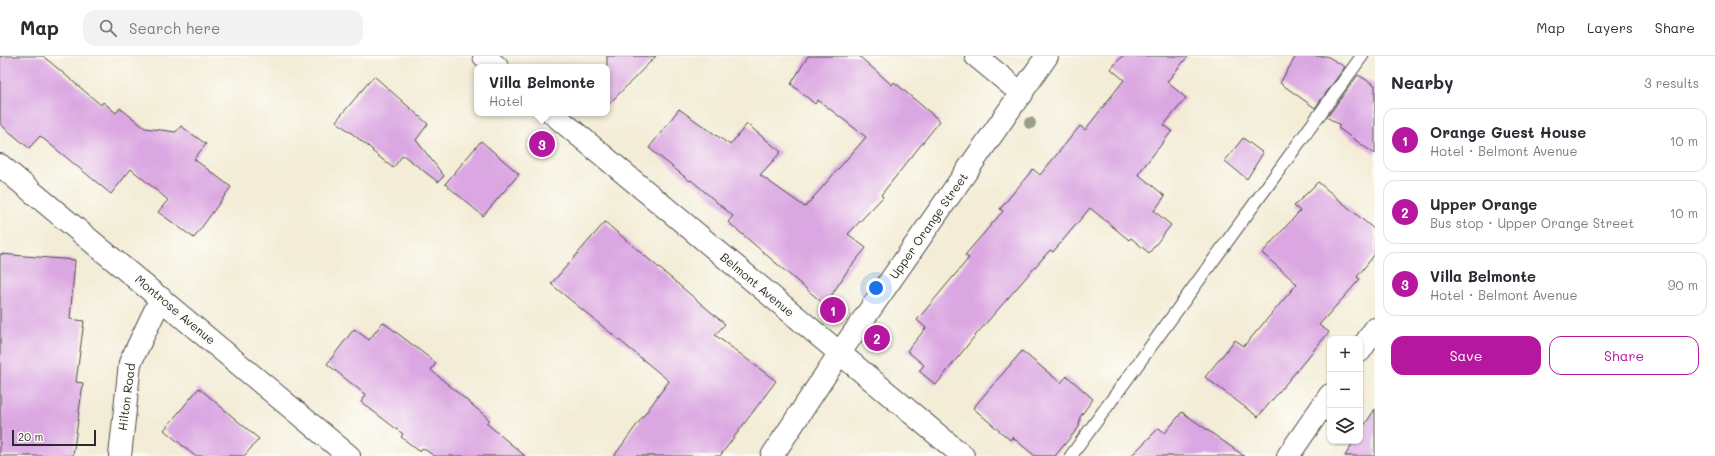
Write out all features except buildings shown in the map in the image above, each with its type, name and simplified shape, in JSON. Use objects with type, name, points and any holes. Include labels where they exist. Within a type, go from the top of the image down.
[{"type":"street","points":[[484,56],[493,64]]},
{"type":"street","points":[[976,56],[1022,94]]},
{"type":"street","name":"Upper Orange Street","points":[[772,456],[839,354],[1022,94],[1047,56]]},
{"type":"street","name":"Belmont Avenue","points":[[556,116],[963,456]]},
{"type":"street","name":"Montrose Avenue","points":[[0,165],[349,456]]},
{"type":"street","name":"Hilton Road","points":[[120,456],[130,363],[161,298]]},
{"type":"street","points":[[1363,347],[1375,329]]},
{"type":"street","points":[[1288,456],[1327,399]]},
{"type":"lane","points":[[1071,456],[1362,56]]},
{"type":"place","name":"Villa Belmonte","points":[[542,144]]},
{"type":"place","name":"Orange Guest House","points":[[833,310]]},
{"type":"place","name":"Upper Orange","points":[[877,338]]}]
